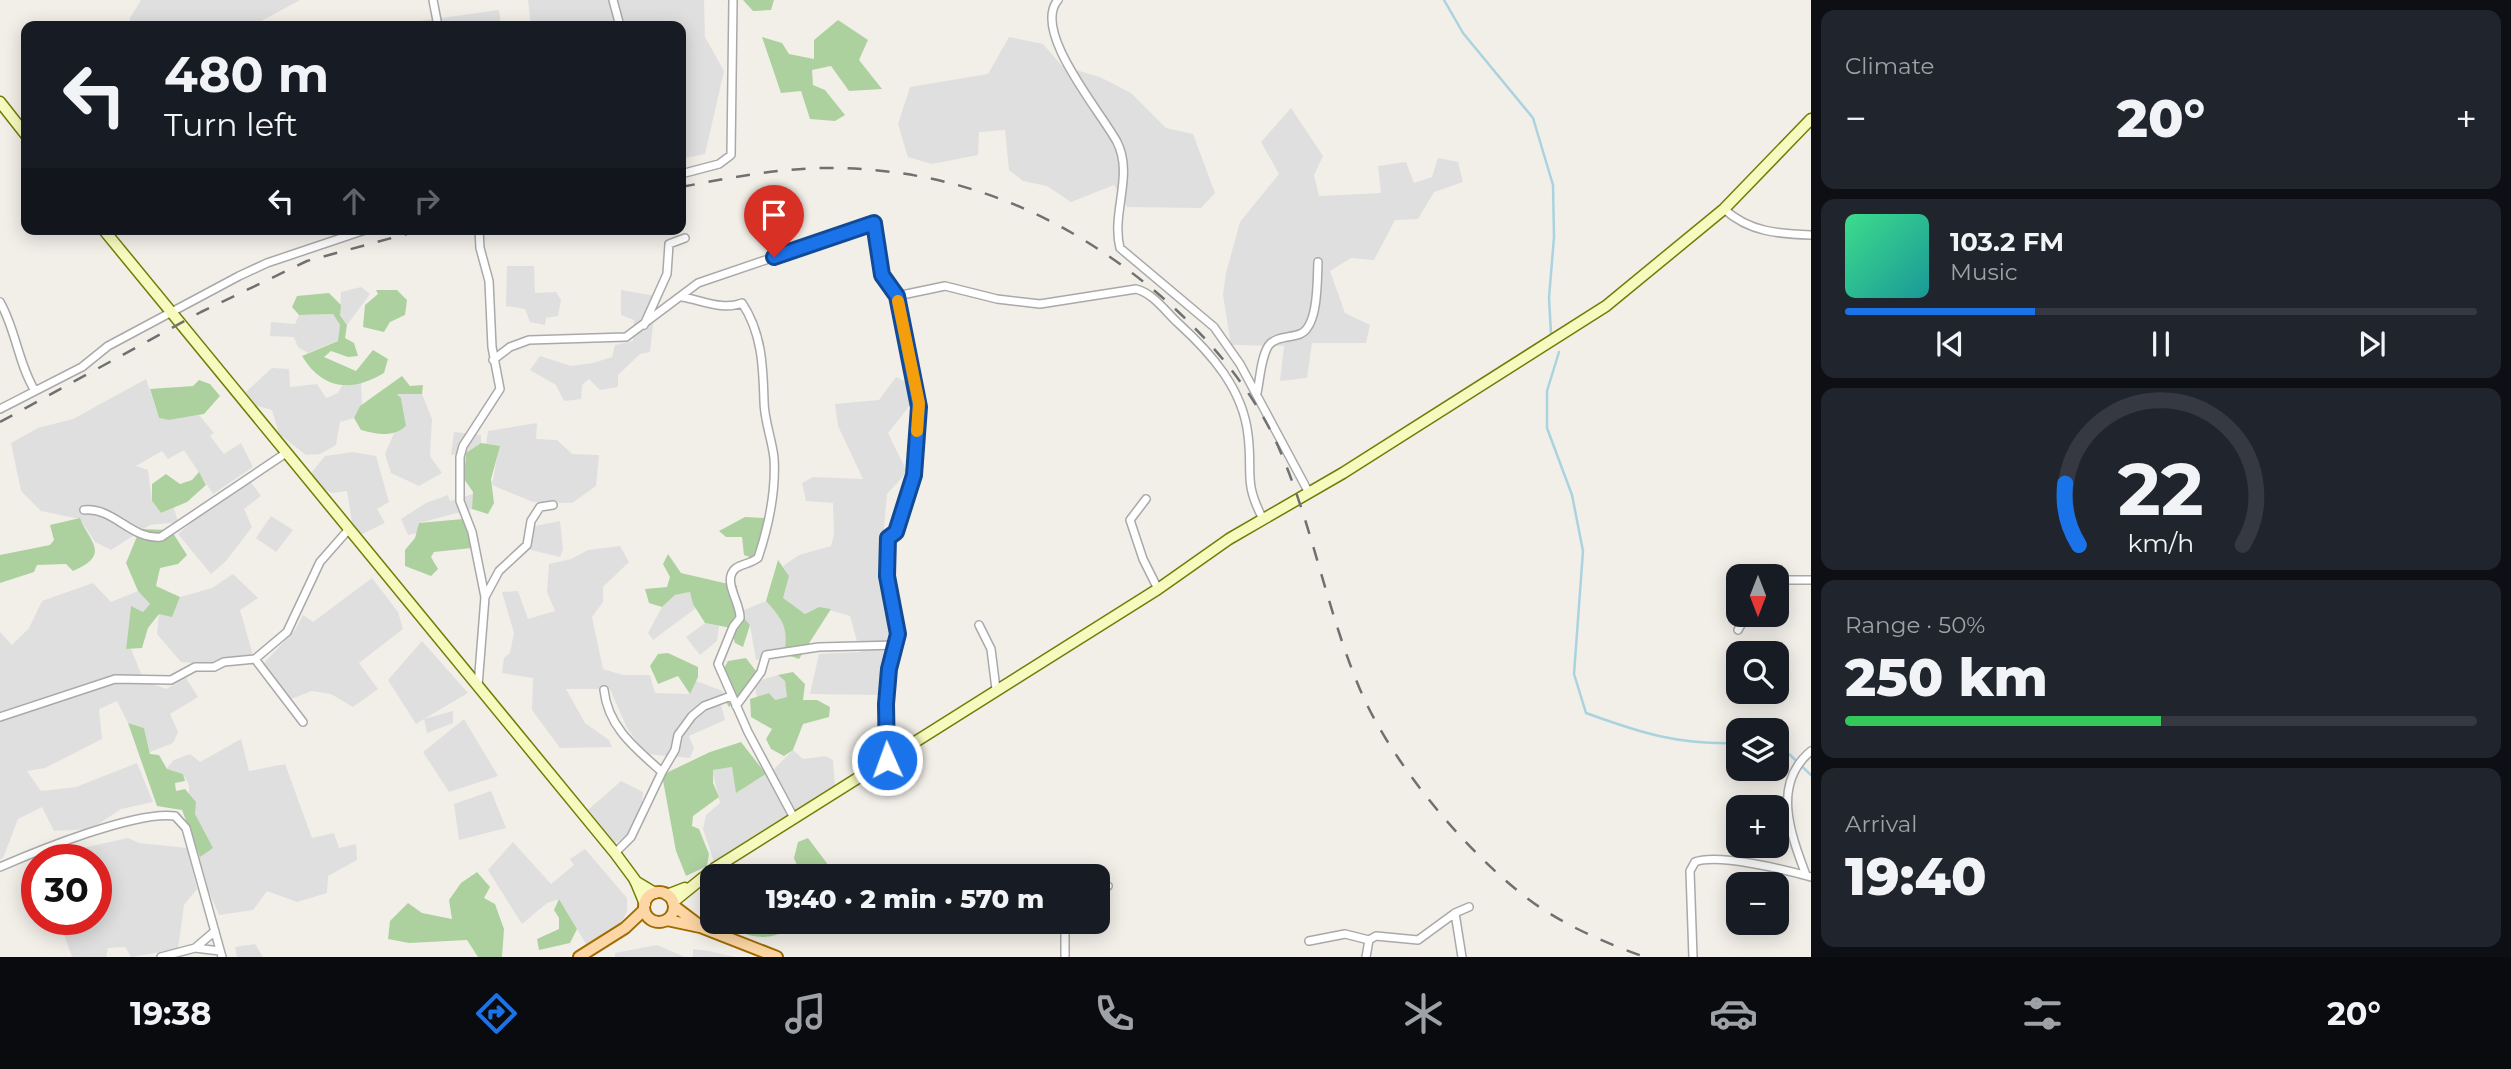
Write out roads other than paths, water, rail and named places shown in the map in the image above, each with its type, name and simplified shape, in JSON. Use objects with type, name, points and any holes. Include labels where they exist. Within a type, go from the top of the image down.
[{"type":"main road","points":[[0,102],[21,129]]},
{"type":"main road","points":[[667,920],[671,901],[794,818],[1158,589],[1264,519],[1343,473],[1606,306],[1724,209],[1811,120]]},
{"type":"main road","points":[[108,235],[615,853],[635,880],[644,907],[652,920]]},
{"type":"main road","points":[[635,880],[671,901],[700,925]]},
{"type":"main road","points":[[579,957],[625,928],[655,893]]},
{"type":"main road","points":[[625,928],[652,920],[667,920],[700,927]]},
{"type":"main road","points":[[718,934],[777,957]]},
{"type":"street","points":[[433,0],[437,21]]},
{"type":"street","points":[[613,0],[619,21]]},
{"type":"street","points":[[686,173],[719,164],[731,155],[733,0]]},
{"type":"street","points":[[1058,0],[1050,15],[1054,36],[1091,103],[1105,121],[1123,158],[1117,227],[1120,248],[1214,327],[1256,394],[1308,492]]},
{"type":"street","points":[[1724,209],[1735,220],[1755,229],[1811,235]]},
{"type":"street","points":[[493,360],[510,347],[529,340],[619,339],[643,325],[698,283],[874,223],[882,275],[897,296],[919,407],[914,475],[896,532],[888,538],[886,556],[898,623],[897,645],[889,669],[886,704],[887,760]]},
{"type":"street","points":[[0,409],[82,367],[108,346],[267,263],[350,235]]},
{"type":"street","points":[[478,686],[485,597],[472,532],[460,500],[460,457],[463,446],[498,394],[499,379],[493,360],[490,292],[479,235]]},
{"type":"street","points":[[643,325],[667,274],[669,244],[685,238]]},
{"type":"street","points":[[1256,394],[1267,348],[1274,341],[1304,332],[1310,323],[1318,262]]},
{"type":"street","points":[[897,296],[945,286],[997,299],[1040,304],[1142,290],[1199,342],[1229,382],[1248,431],[1248,488],[1264,519]]},
{"type":"street","points":[[682,297],[708,301],[719,307],[733,307],[742,303],[763,359],[764,403],[774,456],[769,518],[758,558],[735,569],[731,579],[731,588],[741,613],[718,664],[731,696],[794,818]]},
{"type":"street","points":[[0,303],[7,315],[23,368],[35,391]]},
{"type":"street","points":[[84,510],[103,512],[142,536],[160,537],[286,453]]},
{"type":"street","points":[[1146,499],[1130,520],[1158,589]]},
{"type":"street","points":[[485,597],[499,571],[527,545],[530,525],[540,507],[553,505]]},
{"type":"street","points":[[0,717],[115,679],[171,680],[195,667],[255,659],[287,632],[320,562],[349,530]]},
{"type":"street","points":[[1789,580],[1811,580]]},
{"type":"street","points":[[979,625],[991,649],[996,689]]},
{"type":"street","points":[[736,706],[761,672],[766,655],[819,647],[897,645]]},
{"type":"street","points":[[255,659],[303,722]]},
{"type":"street","points":[[604,690],[610,713],[624,738],[662,772]]},
{"type":"street","points":[[615,853],[631,837],[675,750],[678,735],[692,716],[704,706],[731,696]]},
{"type":"street","points":[[1808,876],[1793,840],[1787,811],[1790,781],[1811,751]]},
{"type":"street","points":[[0,867],[93,832],[158,816],[175,816],[186,828],[221,954],[195,948]]},
{"type":"street","points":[[1693,957],[1690,871],[1695,862],[1706,859],[1763,865],[1808,876]]},
{"type":"street","points":[[1309,941],[1345,934],[1369,940],[1376,936],[1418,940],[1455,913],[1469,907]]},
{"type":"street","points":[[1455,913],[1462,957]]},
{"type":"street","points":[[160,957],[195,948],[215,931]]},
{"type":"street","points":[[1065,934],[1065,957]]},
{"type":"street","points":[[1366,957],[1369,940]]},
{"type":"waterway","points":[[1444,0],[1463,33],[1533,118],[1553,185],[1554,237],[1549,298],[1551,334]]},
{"type":"waterway","points":[[1559,352],[1547,391],[1547,428],[1572,495],[1583,551],[1574,674],[1586,713],[1678,740],[1726,743]]},
{"type":"waterway","points":[[1789,754],[1811,775]]},
{"type":"railway","points":[[686,186],[752,174],[823,168],[870,170],[959,185],[1001,199],[1081,238],[1156,292],[1228,365],[1270,430],[1293,483],[1340,634],[1362,694],[1409,774],[1473,850],[1532,902],[1579,930],[1645,957]]},
{"type":"railway","points":[[0,422],[201,312],[307,261],[403,235]]}]
